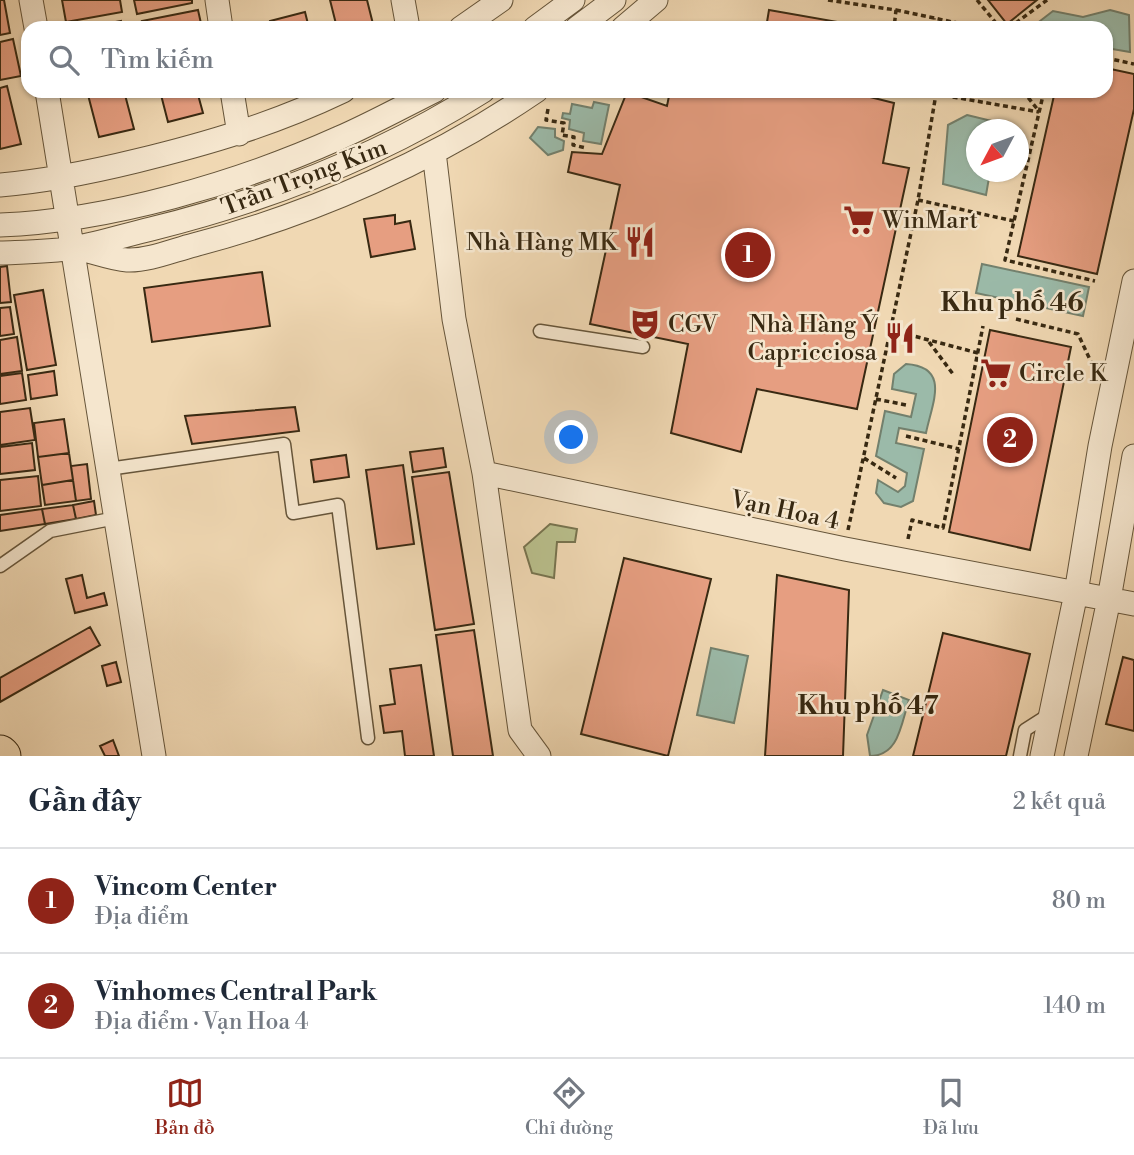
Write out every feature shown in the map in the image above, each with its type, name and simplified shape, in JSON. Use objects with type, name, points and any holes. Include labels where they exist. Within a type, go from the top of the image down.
[{"type":"street","points":[[31,0],[35,21]]},
{"type":"street","points":[[217,0],[220,21]]},
{"type":"street","points":[[403,0],[407,21]]},
{"type":"street","points":[[471,21],[501,0]]},
{"type":"street","points":[[544,21],[573,0]]},
{"type":"street","points":[[586,21],[614,0]]},
{"type":"street","points":[[631,21],[656,0]]},
{"type":"street","points":[[48,98],[154,756]]},
{"type":"street","points":[[233,98],[239,134]]},
{"type":"street","points":[[0,185],[62,178],[209,144],[326,98]]},
{"type":"street","name":"Trần Trọng Kim","points":[[0,225],[69,220],[204,188],[338,139],[420,98]]},
{"type":"street","name":"Trần Trọng Kim","points":[[0,253],[74,248],[183,221],[286,188],[400,139],[472,98]]},
{"type":"street","name":"Trần Trọng Kim","points":[[74,248],[127,260],[213,240],[336,196],[542,99]]},
{"type":"street","points":[[434,152],[454,318],[484,473],[520,730],[539,756]]},
{"type":"street","points":[[1042,756],[1076,593],[1100,446],[1134,281]]},
{"type":"street","points":[[1076,756],[1109,599],[1134,456]]},
{"type":"street","name":"Vạn Hoa 4","points":[[484,473],[845,549],[1134,604]]},
{"type":"lane","points":[[540,331],[643,347]]},
{"type":"lane","points":[[108,469],[284,444],[293,513],[338,505],[368,738]]},
{"type":"lane","points":[[0,566],[50,531],[117,518]]},
{"type":"lane","points":[[1020,756],[1025,730],[1051,714]]},
{"type":"path","points":[[828,0],[948,21]]},
{"type":"path","points":[[977,0],[994,21]]},
{"type":"path","points":[[1018,21],[1047,0]]},
{"type":"path","points":[[895,21],[897,10]]},
{"type":"path","points":[[1113,60],[1134,64]]},
{"type":"path","points":[[845,549],[918,200],[935,98]]},
{"type":"path","points":[[963,98],[1039,112]]},
{"type":"path","points":[[1028,98],[1039,112]]},
{"type":"path","points":[[1042,98],[1005,260],[1095,281]]},
{"type":"path","points":[[542,99],[546,120],[564,123],[562,135],[574,137],[573,145],[586,148]]},
{"type":"path","points":[[918,200],[1014,221]]},
{"type":"path","points":[[1016,319],[1079,334],[1093,367]]},
{"type":"path","points":[[906,550],[912,520],[943,528],[983,326]]},
{"type":"path","points":[[891,330],[978,353]]},
{"type":"path","points":[[928,340],[953,374]]},
{"type":"path","points":[[876,399],[906,405]]},
{"type":"path","points":[[906,436],[959,449]]},
{"type":"path","points":[[864,458],[896,478]]},
{"type":"green space","points":[[550,524],[577,529],[575,542],[557,542],[554,578],[532,573],[524,547]]},
{"type":"shaded area","points":[[1110,10],[1129,15],[1130,52],[1113,49],[1113,21],[1040,21],[1053,11],[1083,17]]},
{"type":"shaded area","points":[[594,102],[609,105],[601,144],[583,141],[584,133],[569,129],[570,120],[562,118],[563,113],[570,114],[572,104],[592,108]]},
{"type":"shaded area","points":[[967,115],[984,119],[966,119],[966,182],[988,182],[986,195],[943,184],[948,125]]},
{"type":"shaded area","points":[[538,127],[555,129],[555,137],[564,141],[563,150],[548,155],[530,138]]},
{"type":"shaded area","points":[[982,264],[1089,287],[1083,316],[976,293]]},
{"type":"shaded area","points":[[906,364],[929,372],[934,379],[935,388],[926,433],[899,428],[896,443],[924,449],[913,501],[901,507],[884,503],[876,493],[878,480],[898,492],[905,486],[907,473],[876,456],[885,411],[911,417],[916,394],[892,389],[894,374]]},
{"type":"shaded area","points":[[711,648],[748,656],[734,723],[697,715]]},
{"type":"shaded area","points":[[883,690],[909,700],[893,745],[880,755],[870,756],[867,735]]},
{"type":"building","points":[[0,0],[4,0],[10,33],[0,35]]},
{"type":"building","points":[[62,0],[120,0],[122,12],[66,21]]},
{"type":"building","points":[[134,0],[192,0],[192,3],[137,14]]},
{"type":"building","points":[[330,0],[367,0],[372,21],[335,21]]},
{"type":"building","points":[[988,0],[1037,0],[1011,21],[1005,21]]},
{"type":"building","points":[[198,10],[200,21],[142,21]]},
{"type":"building","points":[[769,10],[832,21],[767,21]]},
{"type":"building","points":[[305,12],[307,21],[270,21]]},
{"type":"building","points":[[13,39],[21,76],[0,80],[0,42]]},
{"type":"building","points":[[1113,70],[1134,74],[1134,109],[1097,274],[1018,256],[1053,98],[1113,98]]},
{"type":"building","points":[[7,86],[21,144],[0,149],[0,88]]},
{"type":"building","points":[[89,98],[126,98],[134,129],[99,137]]},
{"type":"building","points":[[162,98],[199,98],[203,113],[168,122]]},
{"type":"building","points":[[625,98],[644,98],[667,106],[669,98],[874,98],[894,103],[883,163],[909,168],[857,409],[757,389],[741,452],[671,433],[688,344],[590,324],[620,185],[568,172],[572,152],[602,154]]},
{"type":"building","points":[[395,215],[395,224],[410,221],[415,249],[371,257],[364,219]]},
{"type":"building","points":[[7,266],[11,302],[0,303],[0,267]]},
{"type":"building","points":[[262,272],[270,326],[152,342],[144,288]]},
{"type":"building","points":[[43,290],[56,365],[27,370],[14,295]]},
{"type":"building","points":[[10,307],[14,334],[0,336],[0,308]]},
{"type":"building","points":[[990,330],[1071,347],[1030,550],[949,532]]},
{"type":"building","points":[[17,337],[22,371],[0,374],[0,340]]},
{"type":"building","points":[[54,371],[57,395],[31,399],[28,375]]},
{"type":"building","points":[[22,373],[26,400],[0,404],[0,376]]},
{"type":"building","points":[[295,407],[299,431],[192,444],[185,416]]},
{"type":"building","points":[[30,408],[35,440],[0,445],[0,412]]},
{"type":"building","points":[[64,419],[69,453],[38,457],[34,423]]},
{"type":"building","points":[[32,443],[35,470],[0,474],[0,447]]},
{"type":"building","points":[[443,448],[446,467],[413,472],[410,452]]},
{"type":"building","points":[[69,453],[73,480],[42,485],[38,457]]},
{"type":"building","points":[[346,455],[349,477],[314,482],[311,460]]},
{"type":"building","points":[[87,464],[91,499],[76,501],[71,466]]},
{"type":"building","points":[[403,465],[414,544],[377,549],[366,470]]},
{"type":"building","points":[[449,472],[474,624],[435,630],[412,477]]},
{"type":"building","points":[[38,476],[41,506],[0,511],[0,480]]},
{"type":"building","points":[[73,480],[76,501],[45,505],[42,485]]},
{"type":"building","points":[[94,501],[96,515],[76,519],[73,505]]},
{"type":"building","points":[[73,505],[76,519],[45,524],[42,509]]},
{"type":"building","points":[[42,509],[45,524],[0,531],[0,515]]},
{"type":"building","points":[[624,558],[711,579],[668,756],[581,734]]},
{"type":"building","points":[[82,575],[87,598],[104,593],[107,605],[75,613],[66,579]]},
{"type":"building","points":[[777,575],[849,590],[843,756],[765,756]]},
{"type":"building","points":[[90,627],[100,645],[0,702],[0,678]]},
{"type":"building","points":[[474,630],[493,756],[453,756],[436,635]]},
{"type":"building","points":[[943,633],[1030,654],[1006,756],[913,756]]},
{"type":"building","points":[[1123,657],[1134,660],[1134,731],[1106,724]]},
{"type":"building","points":[[116,662],[121,682],[107,686],[102,666]]},
{"type":"building","points":[[421,665],[434,756],[405,756],[402,731],[384,733],[380,706],[395,704],[390,669]]},
{"type":"building","points":[[113,740],[119,756],[105,756],[100,746]]},
{"type":"place","name":"WinMart","points":[[859,220]]},
{"type":"place","name":"Nhà Hàng MK","points":[[640,242]]},
{"type":"place","name":"Vincom Center","points":[[748,255]]},
{"type":"place","name":"CGV","points":[[645,324]]},
{"type":"place","name":"Nhà Hàng Ý Capricciosa","points":[[900,338]]},
{"type":"place","name":"Circle K","points":[[996,373]]},
{"type":"place","name":"Vinhomes Central Park","points":[[1010,440]]},
{"type":"district","name":"Khu phố 46","points":[[1012,302]]},
{"type":"district","name":"Khu phố 47","points":[[868,705]]}]
